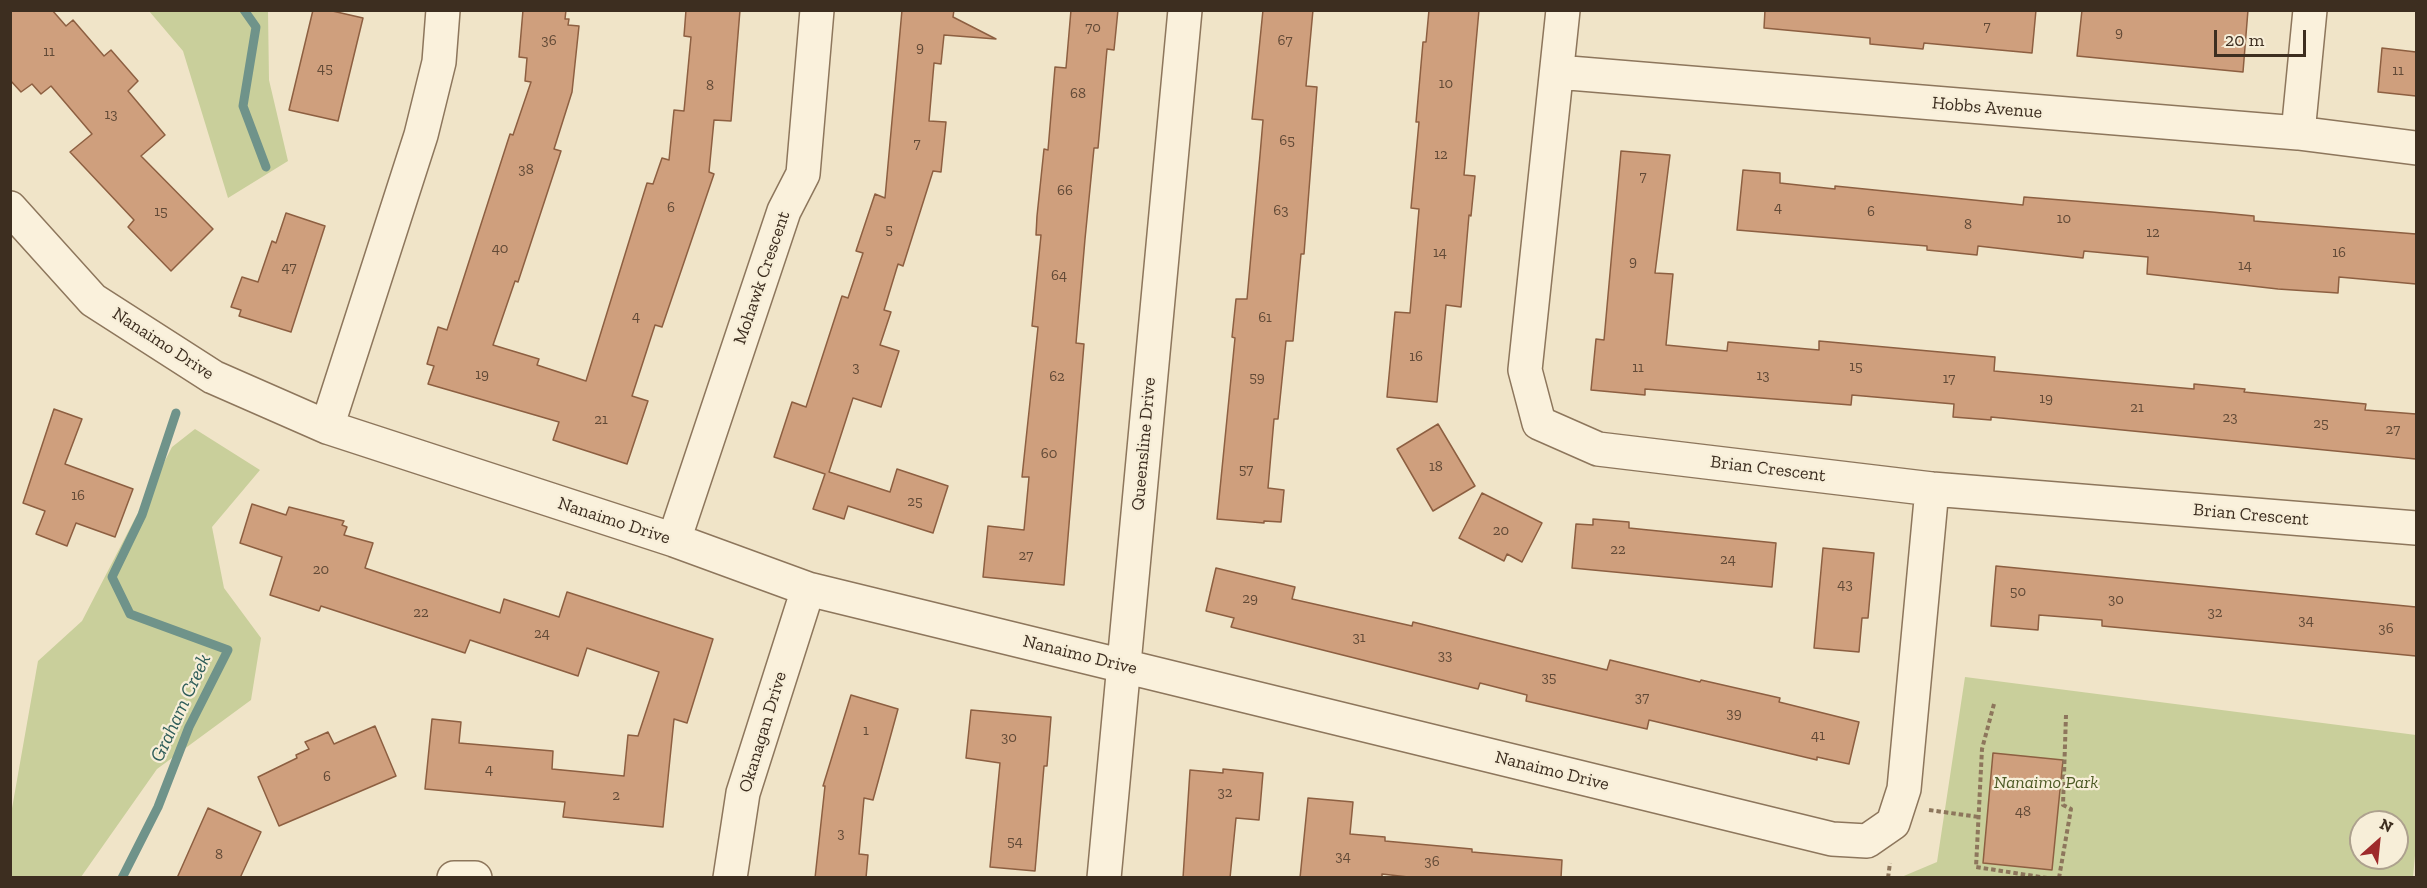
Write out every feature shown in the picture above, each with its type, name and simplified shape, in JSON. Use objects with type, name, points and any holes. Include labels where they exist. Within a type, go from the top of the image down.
[{"type":"street","points":[[327,427],[421,135],[439,62],[443,10]]},
{"type":"street","name":"Mohawk Crescent","points":[[674,540],[784,211],[803,174],[817,10]]},
{"type":"street","name":"Queensline Drive","points":[[1104,878],[1185,10]]},
{"type":"street","name":"Brian Crescent","points":[[1563,10],[1525,370],[1539,423],[1598,449],[1932,489],[2416,528]]},
{"type":"street","points":[[2298,133],[2310,10]]},
{"type":"street","name":"Hobbs Avenue","points":[[1557,72],[2298,133],[2416,148]]},
{"type":"street","name":"Nanaimo Drive","points":[[10,208],[93,300],[213,377],[327,427],[674,540],[808,589],[1832,839],[1867,841],[1893,823],[1904,789],[1932,489]]},
{"type":"street","name":"Okanagan Drive","points":[[730,878],[743,793],[808,589]]},
{"type":"street","points":[[453,878],[475,878]]},
{"type":"path","points":[[1994,704],[1983,748],[1976,867],[2047,878]]},
{"type":"path","points":[[2059,878],[2071,809],[2063,805],[2066,715]]},
{"type":"path","points":[[1899,806],[1979,817]]},
{"type":"green space","points":[[149,11],[268,11],[269,80],[288,161],[228,198],[183,51]]},
{"type":"green space","points":[[195,429],[260,470],[212,527],[224,588],[261,638],[251,700],[157,769],[81,877],[11,877],[11,814],[38,661],[82,621],[172,447]]},
{"type":"green space","name":"Nanaimo Park","points":[[1965,677],[2416,735],[2416,845],[2413,877],[1899,878],[1937,862]]},
{"type":"building","points":[[10,10],[52,10],[66,26],[73,20],[104,56],[111,50],[138,81],[128,91],[165,135],[141,156],[213,229],[171,271],[128,227],[134,220],[70,152],[92,134],[51,86],[41,94],[32,84],[21,92],[10,80]]},
{"type":"building","points":[[313,10],[328,10],[363,18],[338,121],[289,110]]},
{"type":"building","points":[[523,10],[566,10],[565,19],[569,19],[568,25],[579,26],[572,92],[554,149],[561,151],[518,282],[515,281],[493,345],[539,359],[537,365],[586,381],[647,183],[653,184],[662,158],[669,160],[674,110],[684,111],[691,37],[684,36],[686,10],[740,10],[731,121],[714,120],[709,172],[714,174],[662,327],[655,325],[632,396],[648,401],[627,464],[553,440],[559,422],[428,384],[434,366],[427,364],[438,327],[447,330],[510,134],[513,135],[531,82],[525,81],[527,58],[519,57]]},
{"type":"building","points":[[902,10],[954,10],[953,17],[996,39],[944,35],[941,64],[934,63],[929,121],[946,122],[941,172],[933,171],[903,266],[898,264],[884,310],[891,312],[880,345],[899,351],[881,407],[853,398],[829,472],[890,492],[897,469],[948,486],[933,533],[848,506],[844,519],[813,509],[825,474],[774,457],[792,402],[806,407],[842,296],[848,298],[863,253],[856,251],[875,194],[885,198]]},
{"type":"building","points":[[1071,10],[1118,10],[1114,50],[1107,49],[1098,148],[1094,148],[1085,239],[1076,343],[1084,344],[1064,585],[983,577],[988,526],[1024,530],[1029,477],[1022,477],[1038,327],[1032,326],[1041,235],[1036,235],[1037,216],[1044,149],[1048,150],[1055,67],[1066,68]]},
{"type":"building","points":[[1263,10],[1313,10],[1306,86],[1317,87],[1304,254],[1301,254],[1293,341],[1286,341],[1278,419],[1274,419],[1268,488],[1284,490],[1281,522],[1264,521],[1264,523],[1217,519],[1235,338],[1232,337],[1236,299],[1247,299],[1263,120],[1252,119]]},
{"type":"building","points":[[1429,10],[1479,10],[1464,175],[1475,176],[1471,216],[1469,215],[1461,307],[1446,305],[1437,402],[1387,397],[1395,312],[1410,313],[1419,209],[1411,208],[1419,122],[1416,122],[1423,42],[1426,42]]},
{"type":"building","points":[[1765,10],[2036,10],[2032,53],[1924,43],[1923,49],[1870,44],[1870,38],[1764,28]]},
{"type":"building","points":[[2082,10],[2248,10],[2243,72],[2077,56]]},
{"type":"building","points":[[2382,48],[2416,52],[2416,96],[2378,92]]},
{"type":"building","points":[[1621,151],[1670,155],[1655,273],[1673,274],[1666,345],[1727,351],[1728,342],[1819,350],[1819,341],[1995,357],[1994,371],[2194,389],[2194,384],[2245,389],[2244,392],[2366,404],[2365,410],[2416,414],[2416,459],[1991,417],[1991,420],[1953,417],[1954,404],[1852,395],[1851,405],[1645,389],[1645,395],[1591,390],[1596,339],[1604,340]]},
{"type":"building","points":[[1743,170],[1780,173],[1780,183],[1835,189],[1835,186],[2023,205],[2024,197],[2212,212],[2254,216],[2254,221],[2416,234],[2416,284],[2339,277],[2338,293],[2278,289],[2147,274],[2148,257],[2084,251],[2083,258],[1978,246],[1977,255],[1927,250],[1927,246],[1737,230]]},
{"type":"building","points":[[286,213],[325,226],[291,332],[239,316],[241,310],[231,307],[242,277],[258,282],[272,241],[276,243]]},
{"type":"building","points":[[54,409],[82,419],[65,464],[133,489],[115,537],[76,523],[67,546],[36,534],[45,511],[23,503]]},
{"type":"building","points":[[1438,424],[1475,486],[1433,511],[1397,449]]},
{"type":"building","points":[[1482,493],[1542,523],[1522,562],[1507,554],[1504,561],[1459,538]]},
{"type":"building","points":[[252,504],[286,515],[289,507],[344,521],[342,525],[347,527],[344,535],[373,543],[365,568],[500,613],[504,599],[559,617],[567,592],[713,639],[687,723],[674,719],[663,827],[563,817],[565,802],[425,789],[432,719],[461,722],[459,743],[553,751],[552,769],[624,776],[628,735],[638,736],[659,672],[587,648],[578,676],[470,640],[465,653],[321,606],[319,611],[270,595],[282,557],[240,543]]},
{"type":"building","points":[[1593,519],[1629,522],[1629,528],[1776,543],[1772,587],[1572,568],[1576,524],[1593,525]]},
{"type":"building","points":[[1823,548],[1874,553],[1868,618],[1862,618],[1859,652],[1814,648]]},
{"type":"building","points":[[1996,566],[2416,607],[2416,656],[2102,626],[2102,620],[2039,615],[2038,630],[1991,626]]},
{"type":"building","points":[[1216,568],[1295,587],[1292,599],[1412,626],[1413,622],[1607,670],[1610,660],[1700,682],[1701,680],[1780,698],[1779,702],[1859,722],[1849,764],[1817,757],[1817,760],[1649,720],[1647,729],[1526,701],[1527,695],[1480,683],[1478,689],[1231,627],[1234,618],[1206,611]]},
{"type":"building","points":[[851,695],[898,709],[873,800],[864,798],[859,854],[868,855],[866,878],[815,878],[825,786],[823,786]]},
{"type":"building","points":[[971,710],[1051,717],[1047,766],[1044,766],[1035,871],[990,867],[1000,763],[966,758]]},
{"type":"building","points":[[375,726],[396,776],[279,826],[258,777],[297,758],[296,755],[309,749],[305,742],[328,732],[334,744]]},
{"type":"building","points":[[1993,753],[2063,760],[2052,870],[1983,863]]},
{"type":"building","points":[[1223,769],[1263,773],[1259,820],[1236,818],[1230,878],[1183,878],[1190,770],[1223,773]]},
{"type":"building","points":[[1308,798],[1353,802],[1350,834],[1385,837],[1385,841],[1472,849],[1472,852],[1562,860],[1561,878],[1417,878],[1382,874],[1382,878],[1300,878]]},
{"type":"building","points":[[208,808],[261,832],[240,878],[177,878]]},
{"type":"waterway","name":"Graham Creek","points":[[244,10],[256,27],[243,106],[266,167]]},
{"type":"waterway","name":"Graham Creek","points":[[122,878],[158,807],[189,727],[228,650],[130,614],[112,577],[142,515],[176,413]]}]
